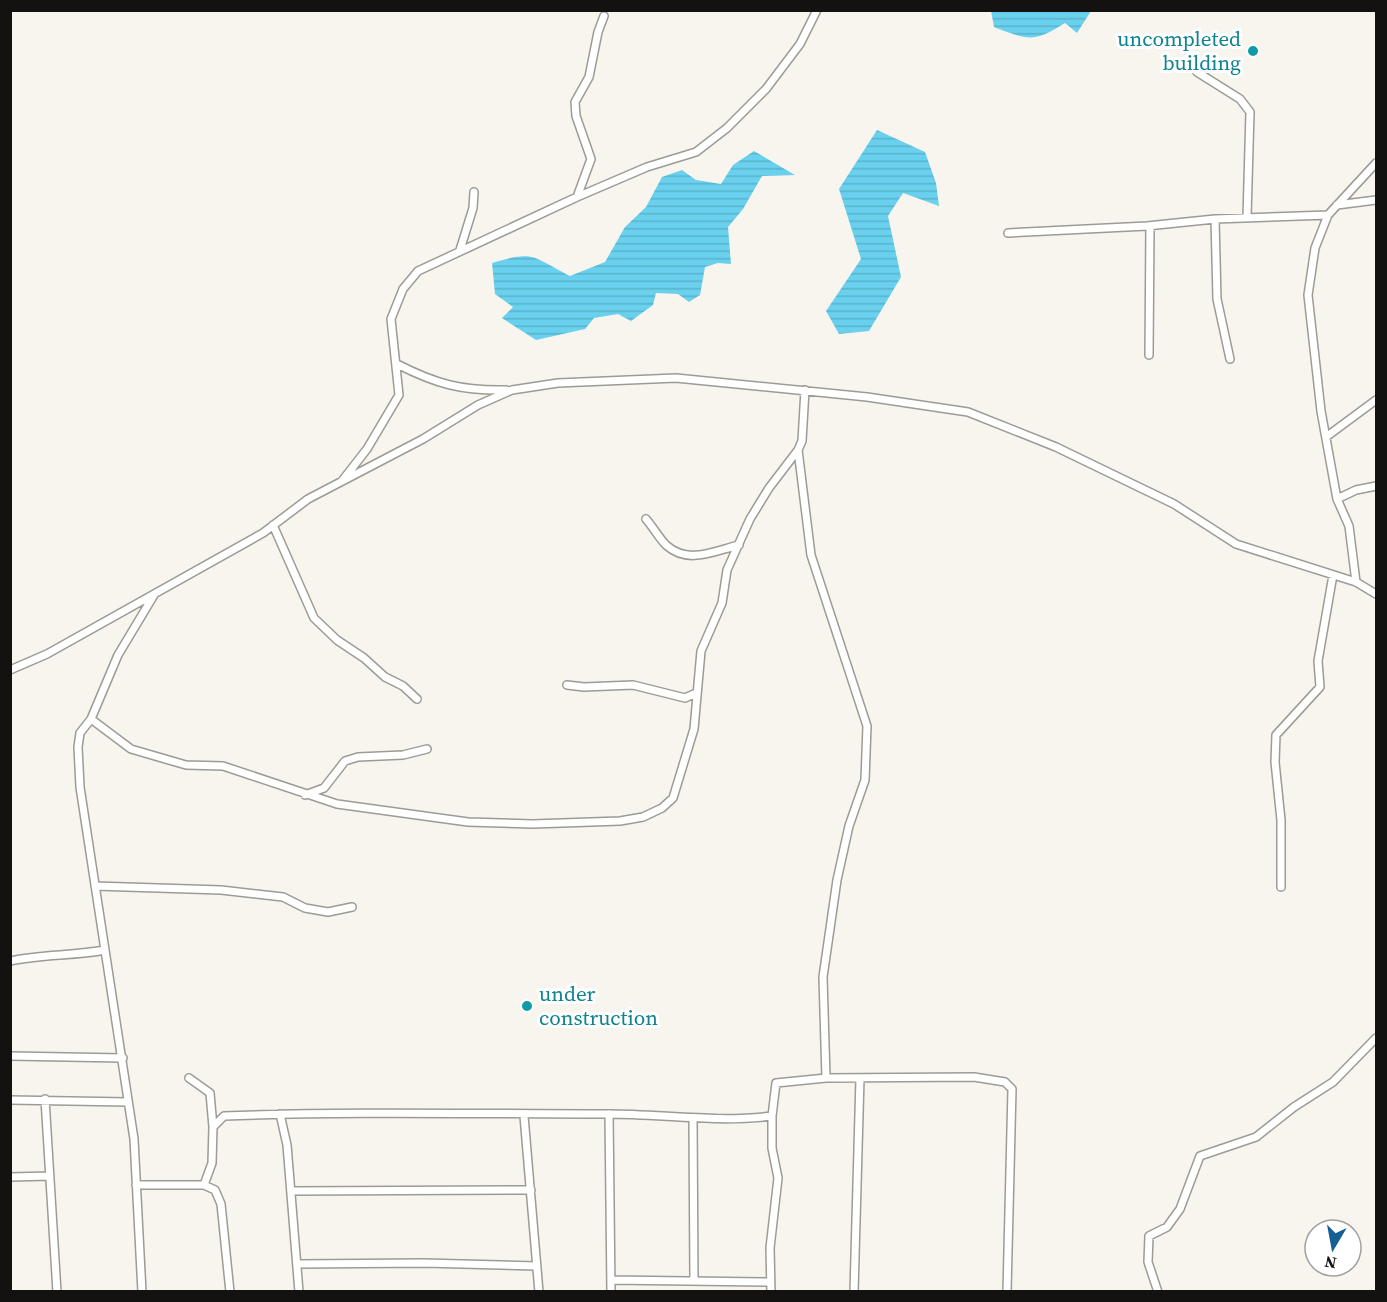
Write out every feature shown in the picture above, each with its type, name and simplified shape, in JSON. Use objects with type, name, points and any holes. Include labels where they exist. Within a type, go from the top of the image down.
[{"type":"street","points":[[341,482],[367,449],[399,395],[391,319],[403,289],[418,271],[577,196],[647,167],[696,152],[766,89],[800,44],[817,10]]},
{"type":"street","points":[[577,196],[591,159],[576,116],[575,102],[589,77],[598,32],[604,16]]},
{"type":"street","points":[[1197,72],[1240,99],[1250,112],[1251,165],[1247,217]]},
{"type":"street","points":[[1356,582],[1349,526],[1337,499],[1326,437],[1314,364],[1308,296],[1315,248],[1328,215],[1377,163]]},
{"type":"street","points":[[460,250],[473,208],[474,192]]},
{"type":"street","points":[[1337,205],[1377,200]]},
{"type":"street","points":[[1008,233],[1150,226],[1247,217],[1328,215]]},
{"type":"street","points":[[1215,219],[1217,299],[1230,359]]},
{"type":"street","points":[[1149,355],[1150,226]]},
{"type":"street","points":[[396,364],[430,381],[453,387],[512,390],[558,384],[676,378],[805,390],[968,412],[1056,447],[1174,504],[1236,544],[1356,582],[1377,594]]},
{"type":"street","points":[[10,670],[47,654],[156,593],[273,525],[308,499],[423,439],[478,405],[512,390]]},
{"type":"street","points":[[92,719],[131,749],[186,765],[224,766],[305,795],[353,807],[374,807],[394,813],[468,822],[533,824],[620,820],[644,816],[662,808],[673,798],[694,729],[701,651],[722,603],[727,570],[769,488],[798,450],[802,441],[805,390]]},
{"type":"street","points":[[1326,437],[1377,400]]},
{"type":"street","points":[[798,450],[811,555],[867,726],[865,780],[849,826],[837,880],[823,977],[826,1078]]},
{"type":"street","points":[[1337,499],[1356,490],[1377,486]]},
{"type":"street","points":[[646,519],[666,545],[683,555],[705,555],[739,545]]},
{"type":"street","points":[[273,525],[314,618],[337,640],[417,699]]},
{"type":"street","points":[[1281,887],[1281,820],[1275,762],[1276,735],[1320,687],[1318,661],[1333,575]]},
{"type":"street","points":[[142,1292],[134,1139],[80,787],[78,747],[80,733],[92,719],[118,655],[156,593]]},
{"type":"street","points":[[567,685],[584,687],[633,685],[685,698],[696,693]]},
{"type":"street","points":[[305,795],[324,788],[345,761],[358,757],[403,755],[427,749]]},
{"type":"street","points":[[95,886],[221,890],[283,897],[305,908],[328,912],[352,907]]},
{"type":"street","points":[[10,960],[41,954],[71,956],[105,950]]},
{"type":"street","points":[[1158,1292],[1148,1262],[1149,1236],[1167,1227],[1180,1209],[1200,1156],[1256,1137],[1294,1107],[1333,1082],[1377,1038]]},
{"type":"street","points":[[10,1056],[123,1058]]},
{"type":"street","points":[[771,1292],[770,1248],[778,1178],[772,1148],[771,1116],[776,1083],[826,1078],[974,1077],[1005,1082],[1012,1089],[1007,1292]]},
{"type":"street","points":[[189,1078],[210,1093],[213,1127],[212,1163],[204,1185]]},
{"type":"street","points":[[854,1292],[860,1078]]},
{"type":"street","points":[[45,1099],[57,1292]]},
{"type":"street","points":[[10,1100],[128,1102]]},
{"type":"street","points":[[213,1127],[224,1116],[280,1114],[524,1116],[609,1114],[693,1119],[771,1116]]},
{"type":"street","points":[[280,1114],[287,1144],[299,1292]]},
{"type":"street","points":[[609,1114],[611,1292]]},
{"type":"street","points":[[524,1116],[539,1292]]},
{"type":"street","points":[[693,1119],[694,1281]]},
{"type":"street","points":[[10,1177],[50,1176]]},
{"type":"street","points":[[135,1185],[204,1185],[215,1190],[221,1204],[230,1292]]},
{"type":"street","points":[[291,1191],[531,1190]]},
{"type":"street","points":[[297,1264],[424,1263],[537,1266]]},
{"type":"street","points":[[611,1280],[770,1282]]},
{"type":"water","points":[[991,10],[1091,11],[1077,33],[1065,23],[1046,34],[1023,37],[994,27]]},
{"type":"water","points":[[877,130],[925,152],[936,183],[939,206],[903,193],[888,216],[901,277],[869,331],[839,334],[826,311],[861,259],[839,189]]},
{"type":"water","points":[[754,151],[795,175],[762,176],[743,209],[728,227],[731,264],[718,263],[705,267],[700,295],[689,302],[678,294],[656,293],[653,305],[631,321],[618,314],[594,318],[585,329],[536,340],[502,318],[513,307],[495,294],[492,263],[526,256],[540,260],[570,276],[605,262],[625,227],[646,207],[662,177],[682,170],[696,180],[721,184],[733,165]]},
{"type":"place","name":"uncompleted building","points":[[1253,51]]},
{"type":"place","name":"under construction","points":[[527,1006]]}]
